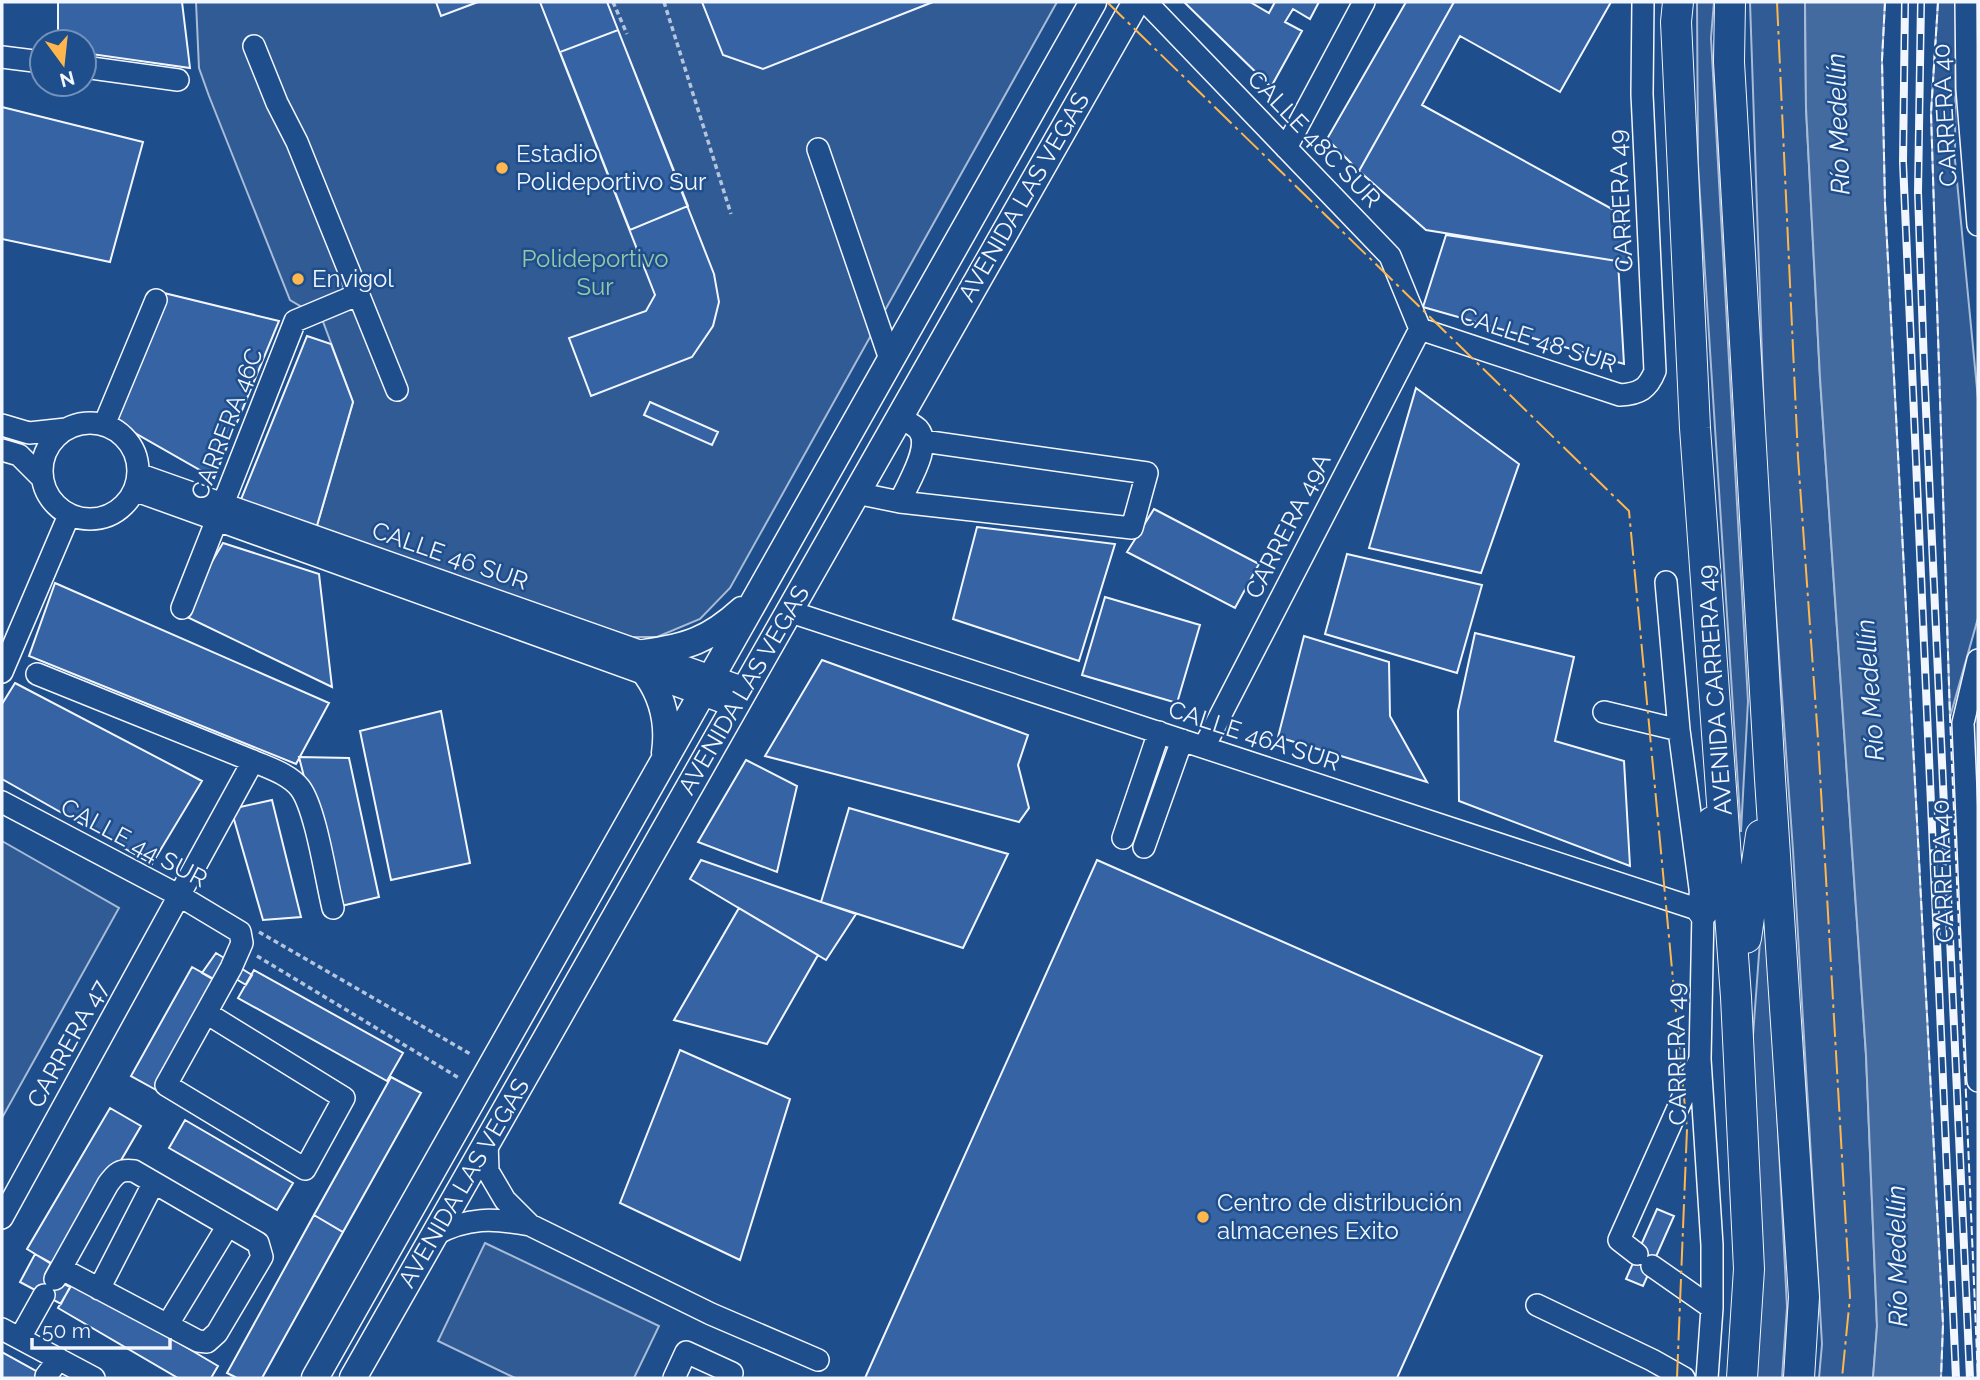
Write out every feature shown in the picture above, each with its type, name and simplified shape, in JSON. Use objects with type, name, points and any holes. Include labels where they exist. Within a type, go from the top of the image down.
[{"type":"highway","name":"AVENIDA CARRERA 49","points":[[1678,2],[1676,22],[1695,428],[1737,997],[1749,1269],[1742,1378]]},
{"type":"highway","name":"AVENIDA CARRERA 49","points":[[1730,2],[1729,62],[1770,779],[1804,1297],[1798,1378]]},
{"type":"highway","points":[[1703,911],[1718,755]]},
{"type":"highway","points":[[1737,997],[1770,779]]},
{"type":"main road","name":"AVENIDA LAS VEGAS","points":[[314,1378],[1093,2]]},
{"type":"main road","name":"AVENIDA LAS VEGAS","points":[[353,1378],[1136,2]]},
{"type":"main road","points":[[664,757],[666,722],[646,664],[694,644],[726,624],[754,600]]},
{"type":"street","name":"CALLE 48C SUR","points":[[1146,2],[1390,256],[1420,330]]},
{"type":"street","points":[[1286,148],[1364,2]]},
{"type":"street","name":"CARRERA 49","points":[[1641,392],[1650,384],[1655,372],[1642,94],[1643,2]]},
{"type":"street","name":"CARRERA 40","points":[[1966,2],[1966,89],[1978,225]]},
{"type":"street","points":[[254,47],[277,103],[297,142],[397,390]]},
{"type":"street","points":[[2,57],[28,60]]},
{"type":"street","points":[[98,69],[178,80]]},
{"type":"street","points":[[818,149],[890,359]]},
{"type":"street","name":"CARRERA 46C","points":[[183,608],[295,321],[357,295]]},
{"type":"street","points":[[104,425],[156,300]]},
{"type":"street","name":"CALLE 48 SUR","points":[[1420,330],[1620,395],[1641,392]]},
{"type":"street","name":"CARRERA 49A","points":[[1204,747],[1420,330]]},
{"type":"street","points":[[899,417],[919,430],[923,441],[921,454],[900,502]]},
{"type":"street","points":[[2,425],[29,433],[91,423],[116,430],[133,449],[136,482],[128,501],[107,517],[82,519],[69,515],[51,500],[42,478],[19,455],[2,450]]},
{"type":"street","points":[[42,478],[44,455],[57,436],[66,429]]},
{"type":"street","points":[[856,493],[900,502],[1132,528],[1147,474],[923,441]]},
{"type":"street","name":"CALLE 46 SUR","points":[[136,482],[739,697]]},
{"type":"street","points":[[2,672],[69,515]]},
{"type":"street","name":"CARRERA 49","points":[[1666,582],[1679,730],[1703,911],[1700,1059],[1712,1245],[1713,1308],[1707,1378]]},
{"type":"street","name":"CALLE 46A SUR","points":[[788,611],[1703,911]]},
{"type":"street","name":"CARRERA 40","points":[[1978,660],[1963,723],[1973,802],[1978,1081]]},
{"type":"street","points":[[37,674],[289,777],[301,789],[309,805],[333,908]]},
{"type":"street","points":[[1604,712],[1679,730]]},
{"type":"street","points":[[1123,838],[1159,732]]},
{"type":"street","points":[[1144,847],[1182,740]]},
{"type":"street","name":"CARRERA 47","points":[[2,1217],[253,761]]},
{"type":"street","name":"CALLE 44 SUR","points":[[2,802],[180,896],[240,932]]},
{"type":"street","points":[[208,1014],[344,1098],[305,1169],[166,1085],[208,1014],[242,943],[240,932]]},
{"type":"street","points":[[1700,1059],[1619,1240],[1713,1308]]},
{"type":"street","points":[[487,1142],[488,1171],[505,1200],[530,1225]]},
{"type":"street","points":[[54,1281],[99,1289],[198,1340],[207,1342],[217,1334],[262,1257],[258,1243],[134,1171],[123,1170],[115,1173],[54,1281],[11,1334],[94,1378]]},
{"type":"street","points":[[99,1289],[153,1184]]},
{"type":"street","points":[[434,1236],[459,1223],[504,1220],[530,1225],[711,1314],[818,1360]]},
{"type":"street","points":[[168,1324],[227,1227]]},
{"type":"street","points":[[1537,1306],[1684,1378]]},
{"type":"street","points":[[674,1378],[686,1352],[732,1373],[730,1378]]},
{"type":"street","points":[[46,1376],[59,1359]]},
{"type":"path","points":[[613,2],[627,34]]},
{"type":"path","points":[[664,2],[731,214]]},
{"type":"path","points":[[459,1078],[248,951],[240,932],[259,932],[472,1055]]},
{"type":"shaded area","name":"Polideportivo Sur","points":[[196,2],[1057,2],[730,588],[700,619],[657,637],[631,637],[316,529],[353,402],[322,319],[290,300],[209,96],[199,68]]},
{"type":"shaded area","points":[[1697,2],[1714,2],[1711,38],[1748,701],[1741,832],[1698,164]]},
{"type":"shaded area","points":[[1750,2],[1805,2],[1806,108],[1820,378],[1866,1055],[1877,1326],[1873,1378],[1819,1378],[1822,1344],[1793,850],[1766,474]]},
{"type":"shaded area","points":[[1938,2],[1956,2],[1955,160],[1978,399],[1978,618],[1950,717],[1931,113]]},
{"type":"shaded area","points":[[2,841],[119,908],[2,1118]]},
{"type":"shaded area","points":[[1765,873],[1787,1307],[1782,1378],[1756,1378],[1752,1049]]},
{"type":"shaded area","points":[[485,1243],[659,1326],[634,1378],[515,1378],[438,1341]]},
{"type":"water","name":"Río Medellín","points":[[1805,2],[1885,2],[1882,60],[1885,203],[1943,1324],[1941,1378],[1873,1378],[1877,1326],[1866,1055],[1820,378],[1806,108]]},
{"type":"building","points":[[58,2],[182,2],[190,68],[98,55],[98,28],[58,28]]},
{"type":"building","points":[[436,2],[478,2],[441,16]]},
{"type":"building","points":[[540,2],[607,2],[714,274],[719,302],[713,326],[692,357],[591,396],[569,338],[646,311],[655,295]]},
{"type":"building","points":[[702,2],[933,2],[763,69],[723,55]]},
{"type":"building","points":[[1184,2],[1250,2],[1269,13],[1275,2],[1319,2],[1310,19],[1293,9],[1285,22],[1302,31],[1271,87]]},
{"type":"building","points":[[1406,2],[1454,2],[1359,171],[1327,139]]},
{"type":"building","points":[[1454,2],[1611,2],[1560,92],[1460,36],[1422,105],[1623,215],[1629,263],[1426,230],[1359,171]]},
{"type":"building","points":[[618,30],[688,206],[630,230],[560,52]]},
{"type":"building","points":[[2,107],[143,142],[110,262],[2,239]]},
{"type":"building","points":[[1446,235],[1618,261],[1624,364],[1423,307]]},
{"type":"building","points":[[164,293],[279,321],[214,478],[114,421]]},
{"type":"building","points":[[307,336],[331,344],[353,402],[316,529],[240,502]]},
{"type":"building","points":[[1416,388],[1519,464],[1481,573],[1369,548]]},
{"type":"building","points":[[650,402],[718,432],[712,445],[644,415]]},
{"type":"building","points":[[1154,509],[1259,564],[1235,608],[1127,552]]},
{"type":"building","points":[[977,527],[1115,544],[1079,661],[953,619]]},
{"type":"building","points":[[223,543],[319,574],[332,687],[181,614]]},
{"type":"building","points":[[1347,554],[1482,585],[1457,673],[1325,634]]},
{"type":"building","points":[[55,583],[329,703],[296,764],[29,656]]},
{"type":"building","points":[[1105,597],[1200,625],[1177,703],[1082,675]]},
{"type":"building","points":[[1475,633],[1574,657],[1555,741],[1624,761],[1630,866],[1459,801],[1458,711]]},
{"type":"building","points":[[1304,636],[1389,662],[1390,716],[1427,782],[1278,737]]},
{"type":"building","points":[[822,660],[1028,735],[1018,765],[1029,808],[1019,822],[765,756]]},
{"type":"building","points":[[15,683],[202,781],[152,864],[2,779],[2,704]]},
{"type":"building","points":[[441,711],[470,863],[391,880],[360,731]]},
{"type":"building","points":[[299,757],[349,758],[379,897],[337,907]]},
{"type":"building","points":[[746,760],[797,786],[777,872],[698,842]]},
{"type":"building","points":[[272,800],[301,917],[263,920],[231,809]]},
{"type":"building","points":[[849,808],[1008,854],[963,948],[821,902]]},
{"type":"building","points":[[701,860],[856,914],[826,960],[690,879]]},
{"type":"building","name":"Centro de distribución almacenes Exito","points":[[1097,860],[1542,1056],[1397,1378],[865,1378]]},
{"type":"building","points":[[739,908],[818,955],[767,1044],[674,1020]]},
{"type":"building","points":[[216,953],[252,975],[246,985],[221,970],[214,980],[202,973]]},
{"type":"building","points":[[192,967],[219,982],[158,1091],[131,1076]]},
{"type":"building","points":[[254,970],[403,1053],[387,1081],[238,998]]},
{"type":"building","points":[[680,1050],[790,1099],[740,1260],[620,1203]]},
{"type":"building","points":[[391,1077],[421,1093],[343,1232],[314,1215]]},
{"type":"building","points":[[110,1108],[141,1126],[58,1268],[27,1249]]},
{"type":"building","points":[[185,1120],[293,1183],[277,1210],[169,1148]]},
{"type":"building","points":[[1657,1209],[1674,1216],[1643,1286],[1626,1279]]},
{"type":"building","points":[[314,1215],[343,1232],[262,1378],[237,1378],[227,1373]]},
{"type":"building","points":[[35,1254],[51,1263],[45,1274],[70,1287],[61,1304],[20,1282]]},
{"type":"building","points":[[74,1281],[218,1366],[211,1378],[178,1378],[58,1308]]},
{"type":"building","points":[[2,1352],[49,1378],[2,1378]]},
{"type":"railway","points":[[1905,2],[1903,162],[1956,1378]]},
{"type":"railway","points":[[1921,2],[1918,192],[1924,366],[1970,1378]]},
{"type":"fence","points":[[1885,2],[1882,60],[1885,203],[1943,1324],[1941,1378]]},
{"type":"fence","points":[[1938,2],[1931,113],[1950,717],[1978,1378]]},
{"type":"power","points":[[1107,2],[1629,511],[1687,1129],[1677,1378]]},
{"type":"power","points":[[1777,2],[1798,457],[1818,739],[1850,1297],[1842,1378]]},
{"type":"place","name":"Estadio Polideportivo Sur","points":[[502,168]]},
{"type":"place","name":"Envigol","points":[[298,279]]},
{"type":"place","name":"Centro de distribución almacenes Exito","points":[[1203,1217]]}]
